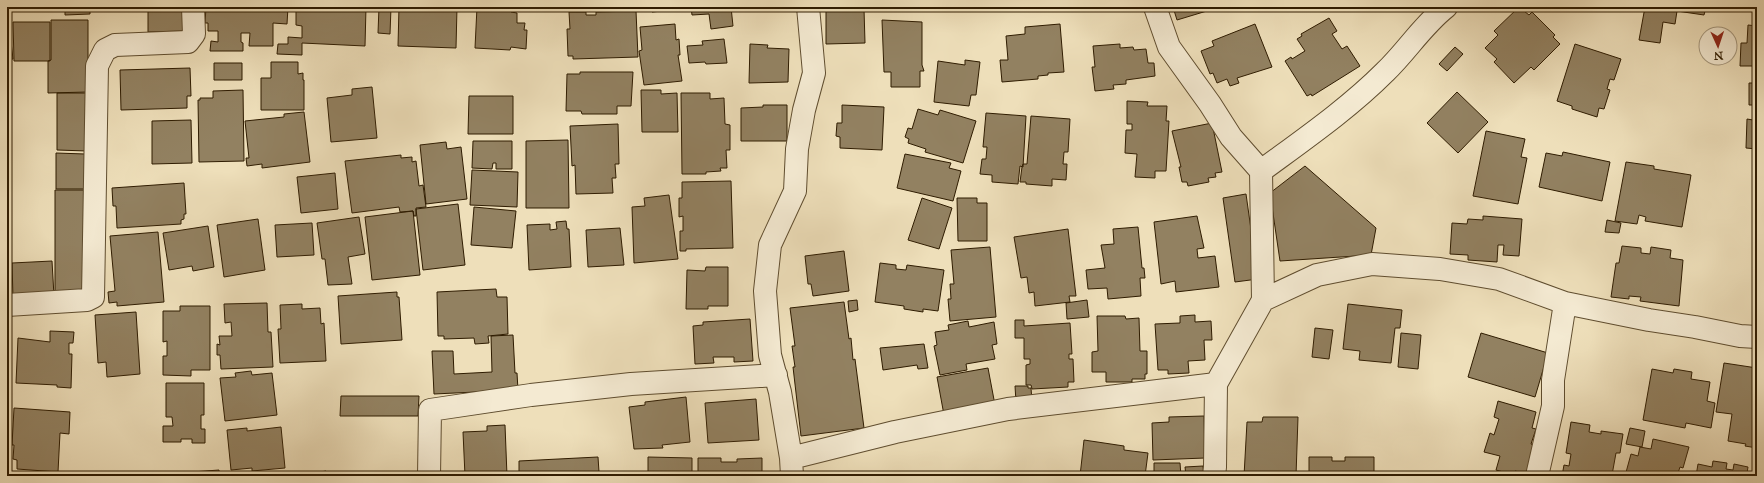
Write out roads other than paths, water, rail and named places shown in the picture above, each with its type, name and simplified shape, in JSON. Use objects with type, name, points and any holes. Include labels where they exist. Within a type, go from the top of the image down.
[{"type":"street","points":[[7,306],[87,300],[93,297],[96,66],[105,50],[116,45],[188,42],[194,34],[193,7]]},
{"type":"street","points":[[808,7],[814,73],[804,110],[797,149],[795,191],[770,245],[765,291],[770,355],[776,375],[792,467],[895,432],[1008,409],[1216,384]]},
{"type":"street","points":[[1155,7],[1169,47],[1210,104],[1231,137],[1261,171],[1263,300],[1216,384],[1214,476]]},
{"type":"street","points":[[1261,171],[1330,120],[1386,72],[1432,18],[1446,7]]},
{"type":"street","points":[[1263,300],[1317,275],[1372,264],[1440,269],[1499,278],[1565,303],[1649,320],[1740,336],[1757,337]]},
{"type":"street","points":[[1537,476],[1553,406],[1553,380],[1565,303]]},
{"type":"street","points":[[429,476],[430,410],[531,395],[631,384],[776,375]]}]
